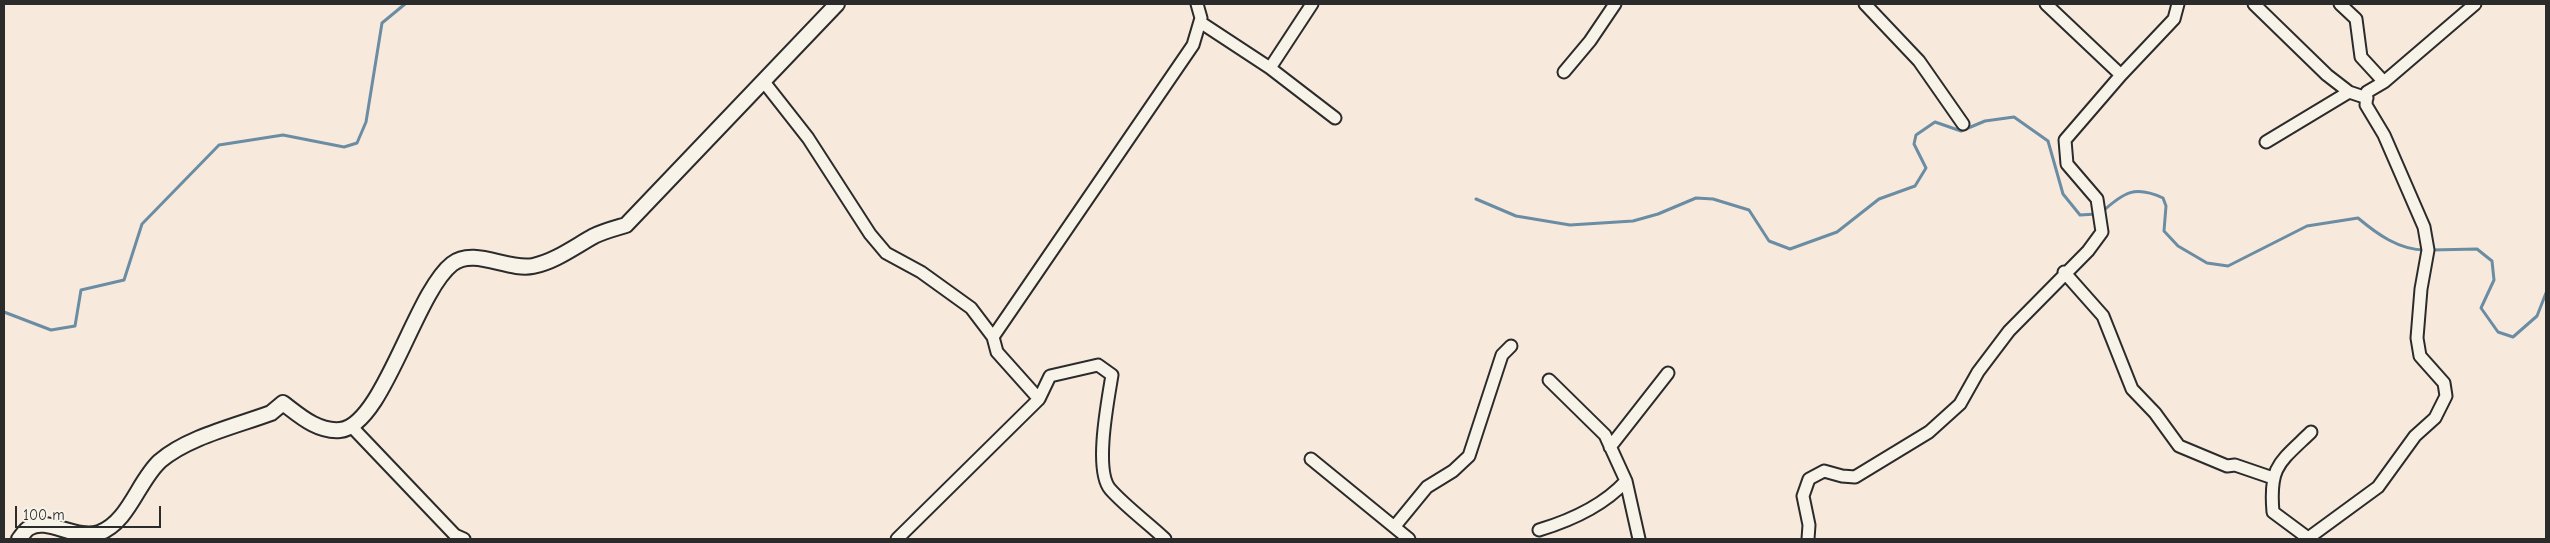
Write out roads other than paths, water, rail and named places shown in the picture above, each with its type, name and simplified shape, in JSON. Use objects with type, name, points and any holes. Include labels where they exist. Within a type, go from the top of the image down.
[{"type":"street","points":[[19,539],[29,527],[42,524],[82,536],[100,533],[119,519],[158,463],[179,446],[271,413],[283,403],[310,423],[339,430],[352,427],[378,396],[417,316],[439,278],[453,263],[470,259],[488,260],[504,265],[532,266],[565,254],[596,235],[626,225],[837,4]]},
{"type":"street","points":[[993,337],[1193,45],[1200,22],[1197,4]]},
{"type":"street","points":[[1270,68],[1312,4]]},
{"type":"street","points":[[1564,72],[1590,41],[1615,4]]},
{"type":"street","points":[[1866,4],[1919,61],[1963,124]]},
{"type":"street","points":[[2046,4],[2121,76]]},
{"type":"street","points":[[1808,539],[1809,525],[1803,496],[1809,479],[1824,471],[1855,477],[1929,432],[1960,404],[1978,372],[2009,331],[2064,272],[2088,251],[2102,232],[2097,199],[2067,164],[2065,140],[2174,19],[2178,4]]},
{"type":"street","points":[[2254,4],[2327,75],[2349,92],[2367,98]]},
{"type":"street","points":[[2340,4],[2356,19],[2361,57],[2384,82]]},
{"type":"street","points":[[2311,432],[2277,465],[2271,486],[2273,512],[2308,539],[2378,487],[2415,436],[2435,418],[2446,396],[2444,383],[2420,356],[2417,338],[2421,290],[2428,250],[2424,227],[2384,135],[2366,105],[2367,92],[2384,82],[2475,4]]},
{"type":"street","points":[[1200,22],[1270,68],[1335,118]]},
{"type":"street","points":[[764,82],[808,138],[870,234],[886,253],[921,272],[971,308],[993,337],[997,352],[1039,399]]},
{"type":"street","points":[[2266,142],[2349,92]]},
{"type":"street","points":[[2064,272],[2103,316],[2132,389],[2155,413],[2179,446],[2227,466],[2235,465],[2273,478]]},
{"type":"street","points":[[1396,526],[1427,487],[1453,471],[1469,456],[1502,355],[1511,346]]},
{"type":"street","points":[[897,539],[1039,399],[1050,376],[1098,365],[1112,375],[1105,424],[1102,474],[1109,488],[1165,539]]},
{"type":"street","points":[[1610,447],[1668,373]]},
{"type":"street","points":[[1549,380],[1605,435],[1626,481],[1639,539]]},
{"type":"street","points":[[352,427],[455,535],[464,539]]},
{"type":"street","points":[[1311,459],[1396,526],[1409,539]]},
{"type":"street","points":[[1539,530],[1565,522],[1617,491],[1626,481]]},
{"type":"waterway","points":[[4,312],[51,330],[75,326],[81,290],[124,280],[142,224],[219,145],[283,135],[344,147],[357,143],[366,122],[382,23],[405,4]]},
{"type":"waterway","points":[[1476,199],[1516,216],[1570,225],[1633,221],[1658,214],[1696,198],[1713,199],[1749,210],[1769,241],[1790,249],[1837,232],[1879,199],[1915,186],[1926,168],[1914,144],[1916,135],[1935,122],[1961,131],[1985,121],[2014,117],[2048,141],[2063,194],[2080,215],[2097,214]]},
{"type":"waterway","points":[[2102,212],[2124,195],[2137,191],[2163,198],[2166,206],[2164,231],[2178,246],[2207,263],[2228,266],[2307,226],[2358,218],[2373,230],[2397,244],[2425,250]]},
{"type":"waterway","points":[[2431,250],[2477,249],[2492,261],[2494,280],[2481,308],[2498,332],[2513,337],[2537,316],[2546,293]]}]
